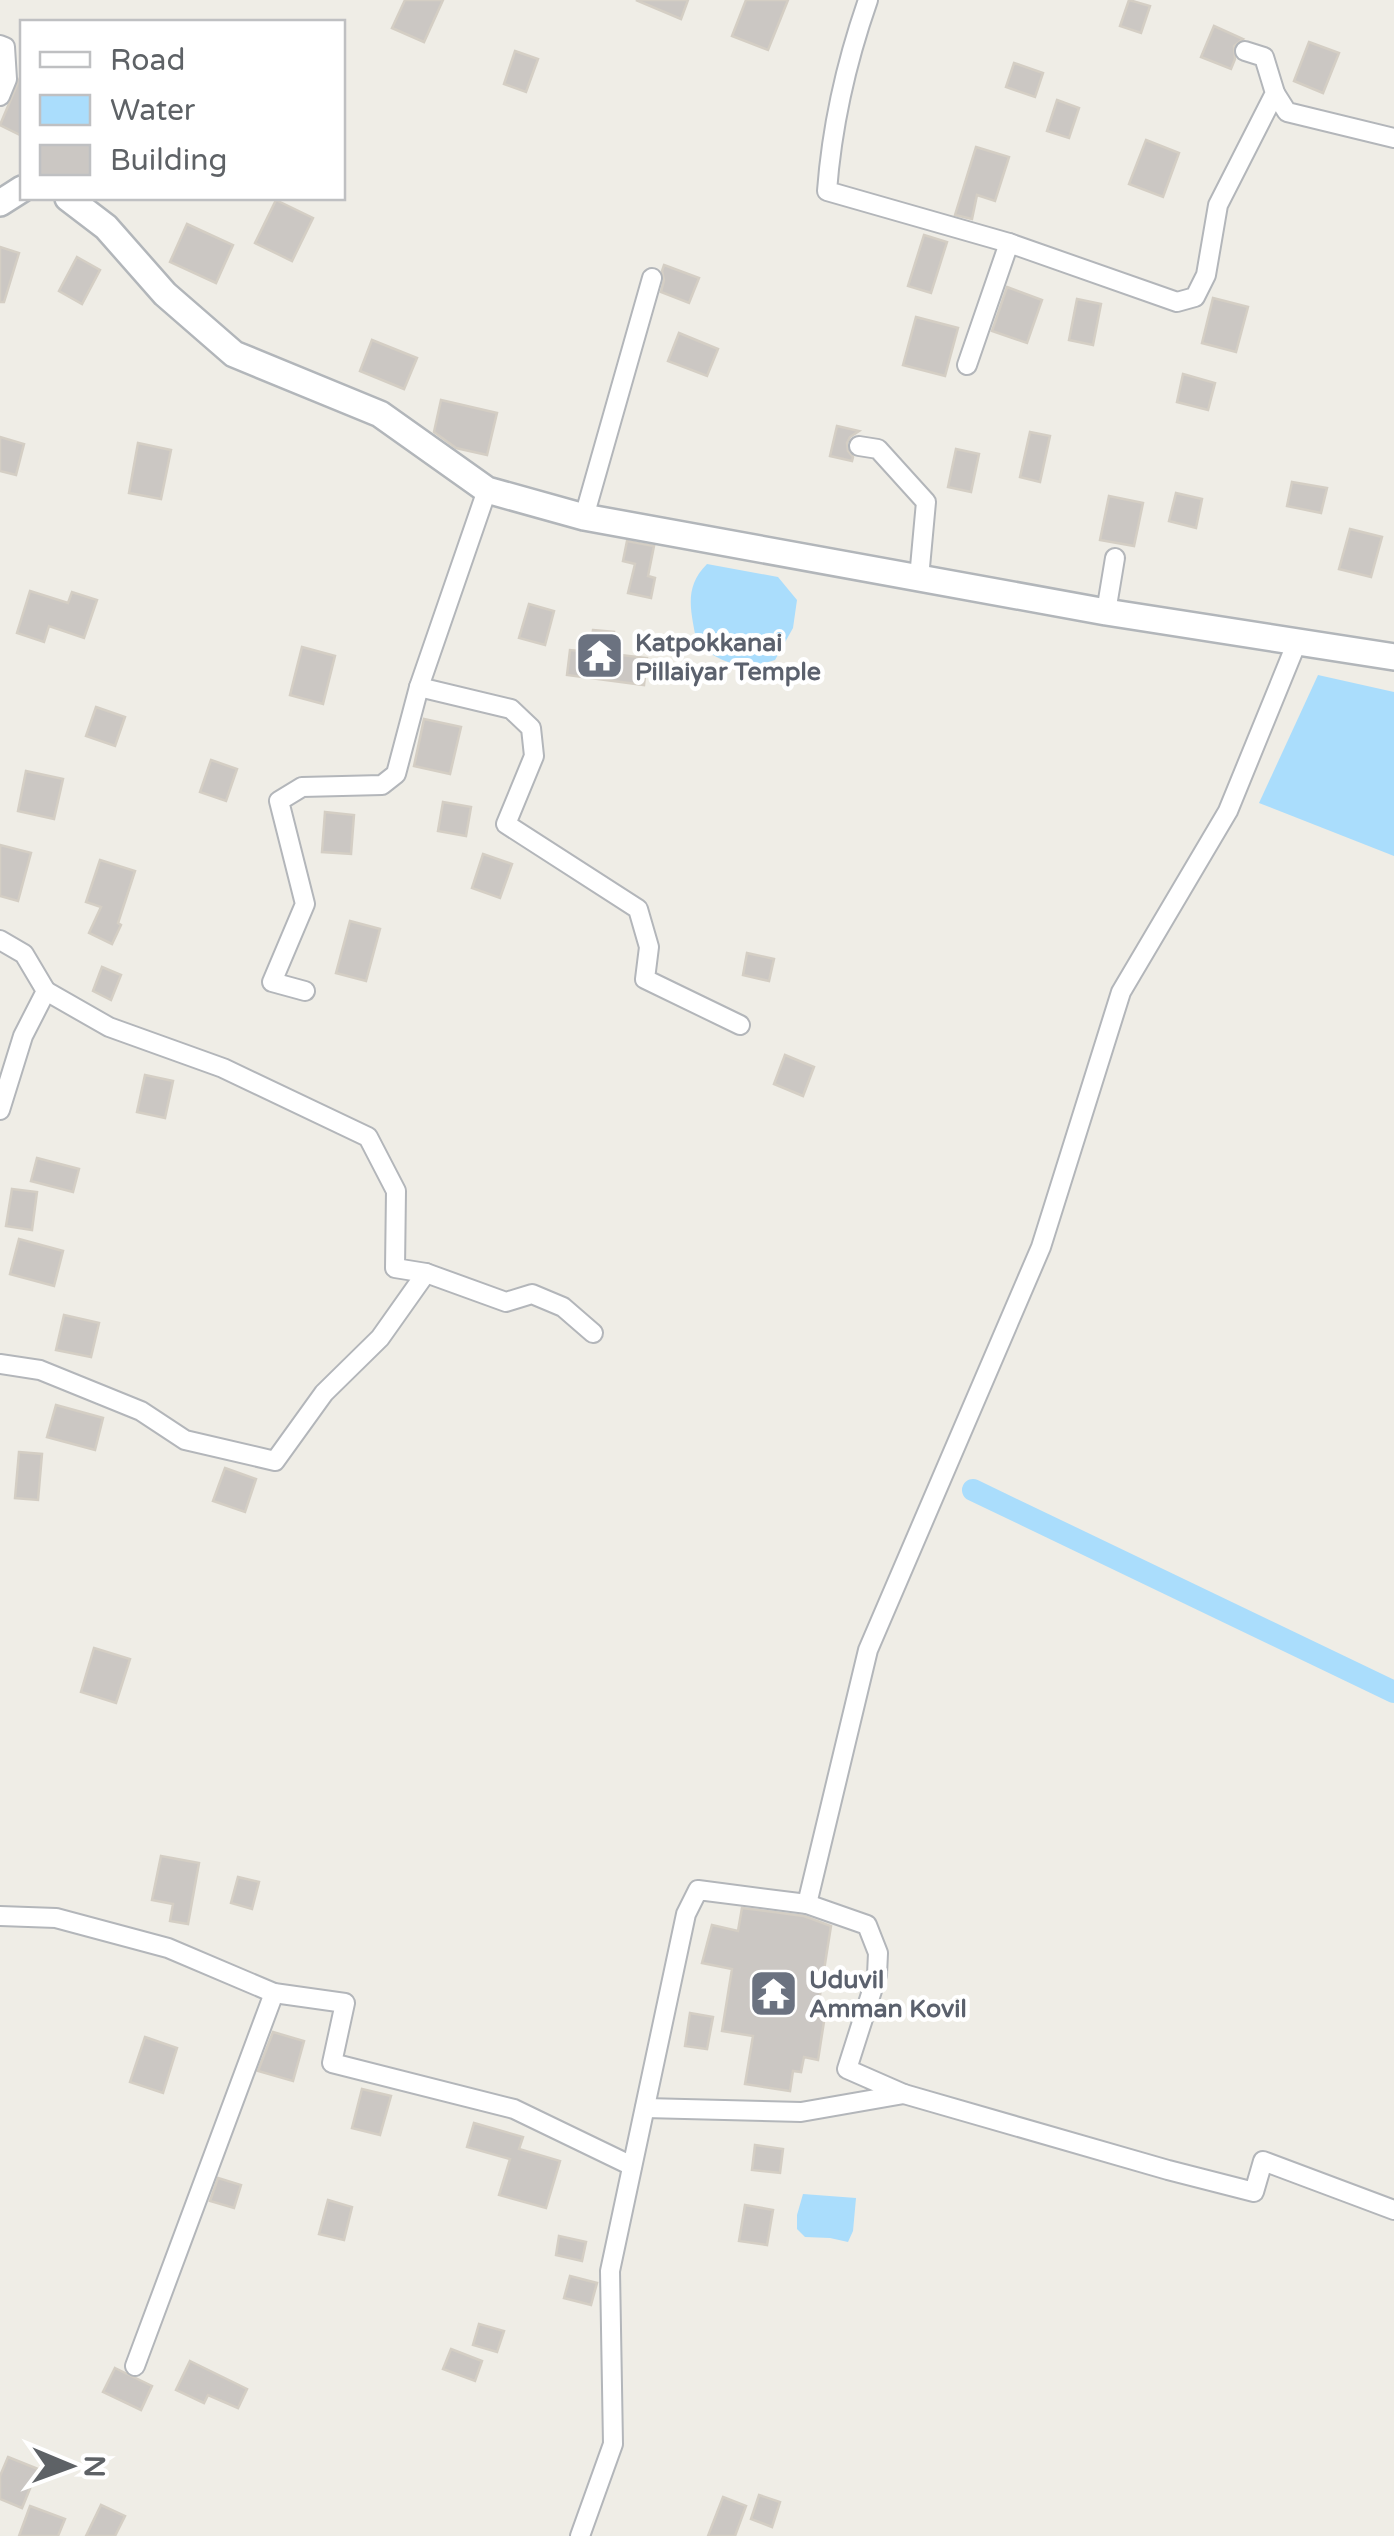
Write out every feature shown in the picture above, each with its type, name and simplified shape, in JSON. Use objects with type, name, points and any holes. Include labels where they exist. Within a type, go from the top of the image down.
[{"type":"street","points":[[868,0],[851,50],[831,140],[827,191],[1008,243],[1177,302],[1195,297],[1206,275],[1218,205],[1274,93]]},
{"type":"street","points":[[0,45],[5,47],[7,78],[0,96]]},
{"type":"street","points":[[1246,51],[1264,57],[1274,93],[1287,112],[1394,138]]},
{"type":"street","points":[[71,200],[106,227],[165,294],[234,354],[380,414],[487,490],[584,516],[919,578],[1106,612],[1394,656]]},
{"type":"street","points":[[966,365],[1008,243]]},
{"type":"street","points":[[584,516],[652,278]]},
{"type":"street","points":[[859,446],[878,449],[926,502],[919,578]]},
{"type":"street","points":[[304,991],[272,982],[306,904],[279,801],[302,787],[382,784],[396,774],[419,687],[487,490]]},
{"type":"street","points":[[1106,612],[1115,558]]},
{"type":"street","points":[[807,1904],[868,1650],[1041,1248],[1120,992],[1228,811],[1297,642]]},
{"type":"street","points":[[419,687],[511,709],[531,728],[534,756],[506,824],[638,909],[649,947],[646,979],[740,1025]]},
{"type":"street","points":[[0,940],[24,954],[46,991],[109,1027],[223,1068],[368,1137],[396,1192],[395,1268],[426,1273],[506,1302],[532,1294],[563,1307],[593,1333]]},
{"type":"street","points":[[0,1110],[23,1036],[46,991]]},
{"type":"street","points":[[0,1364],[40,1370],[141,1411],[185,1440],[275,1461],[324,1393],[380,1338],[426,1273]]},
{"type":"street","points":[[580,2536],[613,2444],[610,2271],[686,1914],[698,1890],[807,1904],[867,1925],[878,1953],[877,1975],[847,2070],[904,2094],[1168,2170],[1254,2192],[1263,2160],[1394,2210]]},
{"type":"street","points":[[0,1916],[56,1918],[168,1948],[274,1993],[345,2003],[332,2063],[514,2109],[632,2166]]},
{"type":"street","points":[[135,2366],[274,1993]]},
{"type":"street","points":[[645,2108],[801,2112],[904,2094]]},
{"type":"water","points":[[707,564],[778,577],[797,600],[793,628],[775,660],[734,664],[697,645],[692,592]]},
{"type":"water","points":[[1318,675],[1394,692],[1394,856],[1259,803]]},
{"type":"water","points":[[803,2194],[856,2198],[848,2242],[805,2237],[797,2229]]},
{"type":"building","points":[[405,0],[443,0],[424,42],[392,28]]},
{"type":"building","points":[[636,0],[688,0],[681,19]]},
{"type":"building","points":[[746,0],[788,0],[768,50],[732,36]]},
{"type":"building","points":[[1129,0],[1150,6],[1141,33],[1120,26]]},
{"type":"building","points":[[1214,26],[1243,39],[1234,46],[1231,69],[1201,57]]},
{"type":"building","points":[[1309,42],[1339,53],[1323,93],[1294,81]]},
{"type":"building","points":[[515,51],[538,59],[526,92],[504,84]]},
{"type":"building","points":[[1014,63],[1043,73],[1035,97],[1006,87]]},
{"type":"building","points":[[20,78],[20,135],[0,125]]},
{"type":"building","points":[[1057,100],[1079,108],[1069,138],[1047,131]]},
{"type":"building","points":[[1146,140],[1179,153],[1163,197],[1129,184]]},
{"type":"building","points":[[976,147],[1009,157],[995,201],[977,195],[972,219],[955,215]]},
{"type":"building","points":[[276,200],[313,218],[292,261],[255,243]]},
{"type":"building","points":[[187,224],[233,245],[216,283],[170,262]]},
{"type":"building","points":[[924,235],[947,242],[931,293],[908,286]]},
{"type":"building","points":[[0,247],[19,253],[4,302],[0,302]]},
{"type":"building","points":[[77,257],[100,270],[82,304],[59,291]]},
{"type":"building","points":[[664,265],[699,278],[689,303],[661,292]]},
{"type":"building","points":[[1007,287],[1042,300],[1027,343],[992,331]]},
{"type":"building","points":[[1213,298],[1248,307],[1236,352],[1202,343]]},
{"type":"building","points":[[1077,299],[1101,304],[1093,345],[1069,340]]},
{"type":"building","points":[[916,317],[958,328],[945,376],[903,365]]},
{"type":"building","points":[[679,333],[718,349],[707,376],[668,361]]},
{"type":"building","points":[[372,340],[417,358],[404,389],[360,371]]},
{"type":"building","points":[[1183,374],[1215,383],[1208,410],[1177,402]]},
{"type":"building","points":[[441,400],[497,413],[487,455],[456,448],[434,432]]},
{"type":"building","points":[[837,426],[859,431],[847,443],[852,461],[830,456]]},
{"type":"building","points":[[1030,432],[1050,436],[1040,482],[1020,477]]},
{"type":"building","points":[[0,437],[24,444],[16,475],[0,471]]},
{"type":"building","points":[[138,443],[171,450],[161,499],[129,493]]},
{"type":"building","points":[[956,449],[979,454],[971,492],[948,487]]},
{"type":"building","points":[[1292,482],[1327,488],[1321,513],[1287,506]]},
{"type":"building","points":[[1176,493],[1202,499],[1196,528],[1169,521]]},
{"type":"building","points":[[1109,496],[1143,503],[1134,546],[1100,540]]},
{"type":"building","points":[[1350,529],[1382,537],[1371,577],[1339,569]]},
{"type":"building","points":[[627,541],[654,546],[648,576],[655,578],[651,598],[628,593],[635,564],[623,561]]},
{"type":"building","points":[[30,591],[68,603],[72,592],[97,600],[84,638],[49,626],[44,642],[17,633]]},
{"type":"building","points":[[529,604],[554,611],[545,645],[519,638]]},
{"type":"building","name":"Katpokkanai Pillaiyar Temple","points":[[593,630],[614,632],[612,654],[647,658],[644,685],[567,675],[570,650],[590,652]]},
{"type":"building","points":[[302,647],[335,656],[323,704],[290,695]]},
{"type":"building","points":[[96,707],[125,717],[115,746],[86,736]]},
{"type":"building","points":[[424,719],[461,727],[450,774],[414,766]]},
{"type":"building","points":[[211,760],[237,769],[226,801],[200,792]]},
{"type":"building","points":[[26,771],[63,779],[54,819],[18,811]]},
{"type":"building","points":[[443,802],[471,807],[466,836],[438,831]]},
{"type":"building","points":[[325,812],[354,815],[351,854],[322,852]]},
{"type":"building","points":[[0,845],[31,853],[18,901],[0,896]]},
{"type":"building","points":[[483,854],[512,864],[500,898],[472,888]]},
{"type":"building","points":[[100,860],[135,871],[112,944],[89,933],[101,907],[86,902]]},
{"type":"building","points":[[350,921],[380,929],[366,981],[336,973]]},
{"type":"building","points":[[747,953],[774,959],[769,981],[743,975]]},
{"type":"building","points":[[102,967],[121,975],[111,1000],[93,991]]},
{"type":"building","points":[[785,1055],[814,1067],[803,1096],[774,1084]]},
{"type":"building","points":[[145,1075],[173,1081],[165,1118],[137,1112]]},
{"type":"building","points":[[37,1158],[79,1169],[73,1192],[31,1181]]},
{"type":"building","points":[[12,1189],[37,1192],[32,1230],[6,1226]]},
{"type":"building","points":[[19,1239],[63,1251],[54,1286],[10,1274]]},
{"type":"building","points":[[64,1315],[99,1323],[91,1357],[56,1350]]},
{"type":"building","points":[[56,1405],[103,1418],[95,1450],[47,1437]]},
{"type":"building","points":[[19,1452],[42,1454],[38,1500],[15,1498]]},
{"type":"building","points":[[225,1468],[256,1479],[245,1512],[213,1501]]},
{"type":"building","points":[[94,1648],[130,1659],[116,1703],[81,1692]]},
{"type":"building","points":[[161,1856],[199,1863],[188,1924],[170,1921],[173,1904],[152,1900]]},
{"type":"building","points":[[238,1877],[259,1882],[252,1909],[231,1903]]},
{"type":"building","name":"Uduvil Amman Kovil","points":[[742,1908],[804,1916],[831,1926],[817,2014],[825,2015],[818,2060],[804,2057],[801,2072],[793,2071],[790,2091],[745,2084],[753,2036],[722,2031],[732,1969],[702,1963],[712,1925],[738,1931]]},
{"type":"building","points":[[690,2013],[713,2017],[707,2049],[685,2046]]},
{"type":"building","points":[[273,2032],[304,2041],[293,2081],[258,2071]]},
{"type":"building","points":[[145,2037],[177,2048],[163,2093],[130,2082]]},
{"type":"building","points":[[362,2089],[391,2096],[380,2135],[352,2128]]},
{"type":"building","points":[[474,2123],[523,2137],[519,2149],[560,2161],[546,2208],[499,2195],[510,2159],[467,2147]]},
{"type":"building","points":[[755,2145],[783,2149],[780,2173],[752,2170]]},
{"type":"building","points":[[218,2178],[241,2185],[234,2208],[210,2201]]},
{"type":"building","points":[[328,2200],[352,2207],[344,2240],[319,2234]]},
{"type":"building","points":[[745,2205],[773,2210],[767,2245],[739,2241]]},
{"type":"building","points":[[559,2236],[586,2242],[582,2261],[556,2255]]},
{"type":"building","points":[[570,2276],[597,2283],[591,2305],[564,2298]]},
{"type":"building","points":[[479,2324],[504,2331],[497,2352],[473,2345]]},
{"type":"building","points":[[451,2349],[482,2361],[475,2381],[443,2369]]},
{"type":"building","points":[[190,2361],[247,2389],[238,2408],[208,2395],[204,2403],[176,2390]]},
{"type":"building","points":[[115,2368],[152,2386],[141,2410],[103,2392]]},
{"type":"building","points":[[8,2457],[38,2469],[22,2508],[0,2499],[0,2476]]},
{"type":"building","points":[[759,2495],[780,2502],[772,2527],[751,2519]]},
{"type":"building","points":[[723,2497],[746,2506],[735,2536],[708,2536]]},
{"type":"building","points":[[101,2505],[125,2516],[115,2536],[86,2536]]},
{"type":"building","points":[[30,2506],[65,2519],[58,2536],[19,2536]]},
{"type":"waterway","points":[[973,1490],[1394,1692]]},
{"type":"place","name":"Katpokkanai Pillaiyar Temple","points":[[600,656]]},
{"type":"place","name":"Uduvil Amman Kovil","points":[[774,1993]]}]
